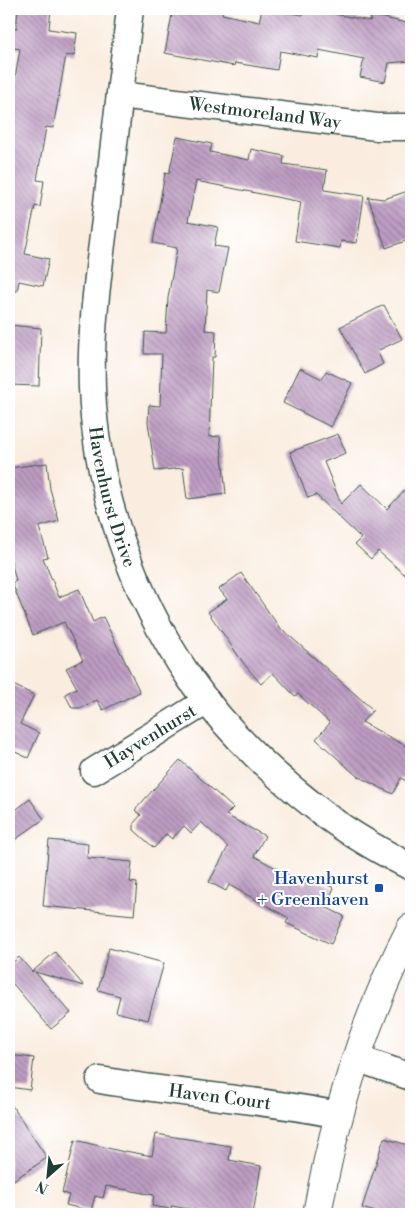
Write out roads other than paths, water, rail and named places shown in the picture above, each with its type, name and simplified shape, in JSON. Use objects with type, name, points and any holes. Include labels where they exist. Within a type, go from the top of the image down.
[{"type":"street","name":"Havenhurst Drive","points":[[130,9],[92,336],[92,389],[97,440],[107,492],[122,542],[138,585],[164,637],[192,681],[263,764],[316,809],[358,837],[411,868]]},
{"type":"street","name":"Westmoreland Way","points":[[120,95],[378,127],[411,127]]},
{"type":"street","name":"Hayvenhurst","points":[[94,772],[208,701]]},
{"type":"street","points":[[317,1214],[324,1172],[356,1058],[377,1000],[411,928]]},
{"type":"street","points":[[356,1058],[411,1077]]},
{"type":"street","name":"Haven Court","points":[[100,1080],[300,1107],[339,1115]]},
{"type":"place","name":"Havenhurst + Greenhaven","points":[[379,888]]}]
